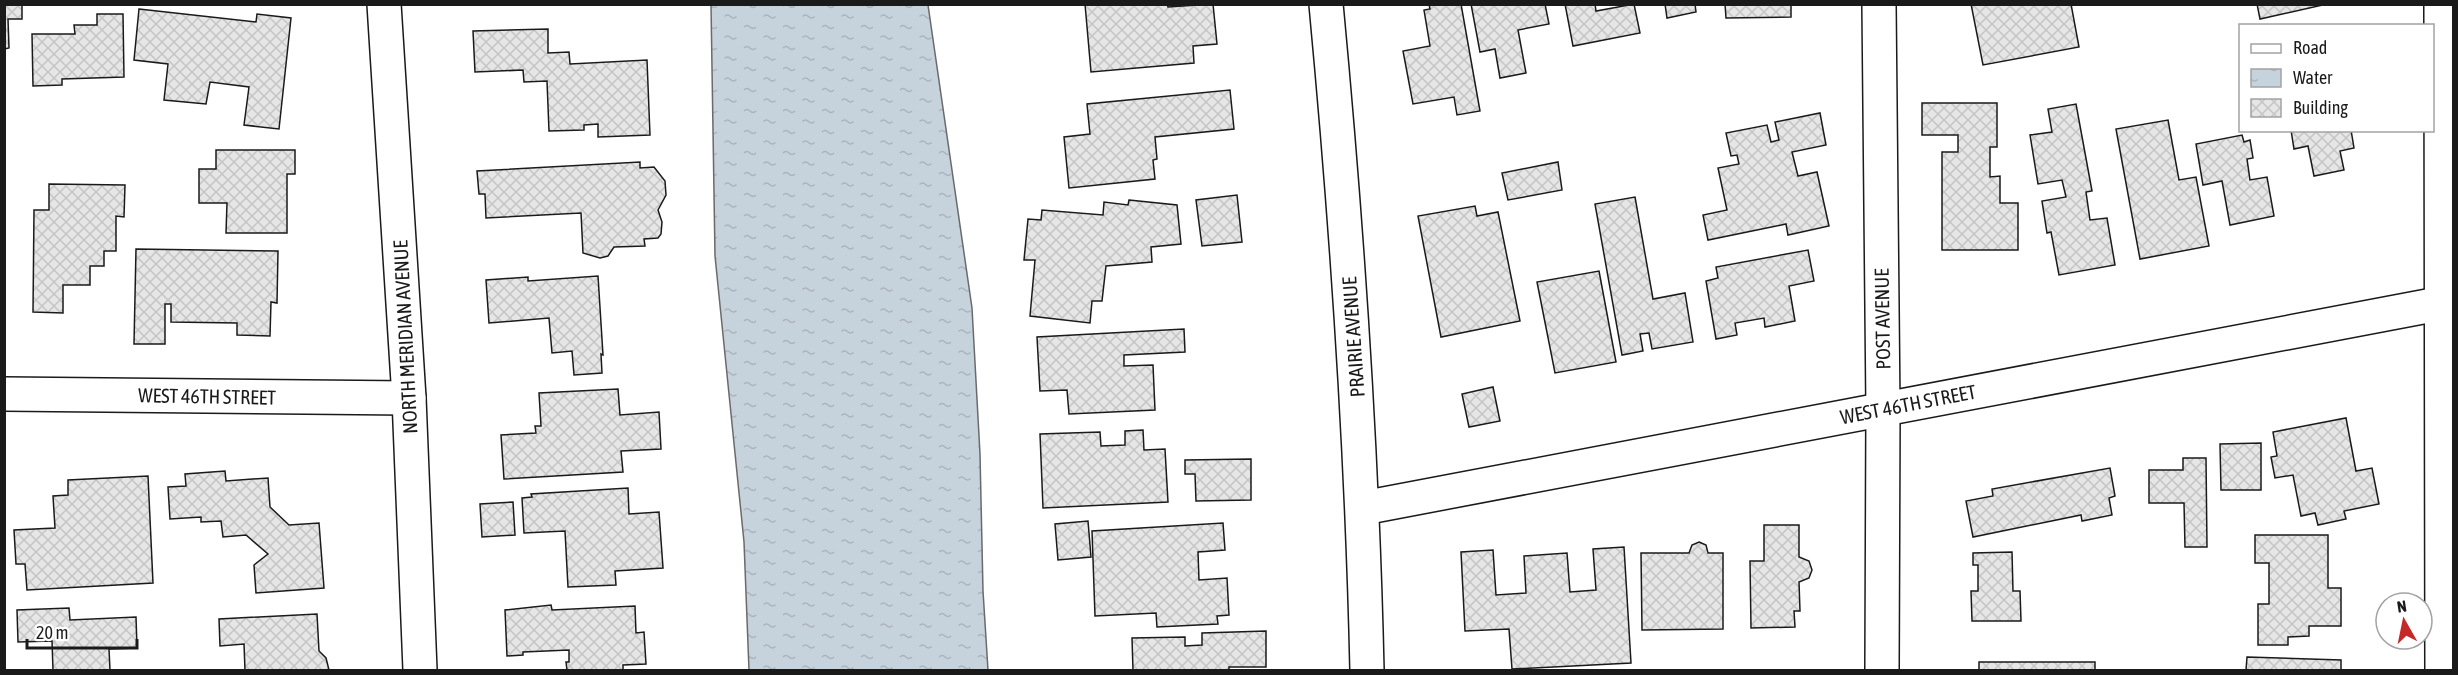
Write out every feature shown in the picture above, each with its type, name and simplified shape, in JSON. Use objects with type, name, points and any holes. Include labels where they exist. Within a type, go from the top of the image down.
[{"type":"street","name":"NORTH MERIDIAN AVENUE","points":[[384,4],[409,398],[420,670]]},
{"type":"street","name":"PRAIRIE AVENUE","points":[[1326,4],[1352,320],[1363,508],[1367,670]]},
{"type":"street","name":"POST AVENUE","points":[[1879,4],[1883,409],[1882,670]]},
{"type":"street","points":[[2441,4],[2448,302],[2442,670]]},
{"type":"street","name":"WEST 46TH STREET","points":[[1363,508],[2448,302]]},
{"type":"street","name":"WEST 46TH STREET","points":[[4,394],[409,398]]},
{"type":"water","points":[[711,5],[928,5],[972,308],[988,670],[749,670],[744,542],[715,256]]},
{"type":"building","points":[[4,4],[22,4],[22,19],[8,19],[9,48],[4,49]]},
{"type":"building","points":[[1085,4],[1167,4],[1168,7],[1213,4],[1217,44],[1193,46],[1194,63],[1091,72]]},
{"type":"building","points":[[1429,4],[1461,4],[1480,111],[1457,115],[1454,97],[1413,104],[1403,51],[1430,46],[1424,10],[1430,9]]},
{"type":"building","points":[[1471,4],[1545,4],[1549,24],[1518,30],[1526,73],[1500,78],[1495,49],[1480,52]]},
{"type":"building","points":[[1565,4],[1595,4],[1596,11],[1634,4],[1640,33],[1573,46]]},
{"type":"building","points":[[1665,4],[1695,4],[1696,12],[1667,18]]},
{"type":"building","points":[[1725,4],[1791,4],[1791,17],[1726,18]]},
{"type":"building","points":[[1971,4],[2071,4],[2079,47],[1983,65]]},
{"type":"building","points":[[2257,4],[2327,4],[2260,19]]},
{"type":"building","points":[[139,9],[256,22],[257,14],[291,18],[279,129],[244,125],[249,87],[210,82],[206,104],[164,100],[168,64],[134,60]]},
{"type":"building","points":[[97,14],[123,14],[124,77],[62,79],[62,85],[33,86],[32,34],[75,34],[74,25],[97,25]]},
{"type":"building","points":[[548,29],[548,53],[569,52],[570,64],[647,60],[650,135],[598,137],[598,124],[584,125],[584,130],[549,131],[547,81],[524,82],[523,70],[475,72],[473,31]]},
{"type":"building","points":[[1230,90],[1234,129],[1155,137],[1157,159],[1153,160],[1155,179],[1069,188],[1064,137],[1090,134],[1087,104]]},
{"type":"building","points":[[1922,103],[1997,103],[1997,147],[1990,147],[1990,177],[2000,176],[2000,203],[2018,203],[2018,250],[1942,250],[1942,152],[1958,152],[1958,135],[1922,135]]},
{"type":"building","points":[[2076,104],[2092,191],[2086,192],[2090,220],[2107,218],[2115,265],[2059,275],[2051,232],[2047,233],[2042,201],[2066,197],[2062,180],[2038,184],[2030,135],[2052,132],[2048,109]]},
{"type":"building","points":[[1820,113],[1826,145],[1792,152],[1798,176],[1817,172],[1829,226],[1788,235],[1786,224],[1708,240],[1703,215],[1727,210],[1718,168],[1739,164],[1737,155],[1731,156],[1726,133],[1767,125],[1771,142],[1779,140],[1775,122]]},
{"type":"building","points":[[2168,120],[2179,180],[2196,177],[2209,246],[2140,259],[2116,129]]},
{"type":"building","points":[[2291,132],[2351,132],[2354,148],[2340,151],[2344,170],[2314,176],[2308,146],[2294,149]]},
{"type":"building","points":[[2242,135],[2244,142],[2250,140],[2253,158],[2247,159],[2250,180],[2267,177],[2274,216],[2230,225],[2222,181],[2203,185],[2196,144]]},
{"type":"building","points":[[216,150],[295,150],[295,174],[287,174],[287,233],[226,233],[227,203],[199,203],[199,169],[216,169]]},
{"type":"building","points":[[640,162],[640,168],[654,167],[665,181],[666,195],[658,210],[662,222],[661,234],[658,238],[644,239],[645,246],[614,247],[608,256],[600,258],[583,253],[581,213],[486,218],[485,194],[479,194],[477,171]]},
{"type":"building","points":[[1558,162],[1562,190],[1508,200],[1502,173]]},
{"type":"building","points":[[49,184],[125,185],[124,217],[116,216],[116,251],[104,251],[104,266],[90,266],[90,285],[63,285],[63,313],[33,312],[34,210],[49,210]]},
{"type":"building","points":[[1237,195],[1242,242],[1202,246],[1196,200]]},
{"type":"building","points":[[1635,197],[1653,299],[1685,293],[1693,342],[1652,349],[1649,333],[1640,334],[1643,351],[1622,355],[1595,204]]},
{"type":"building","points":[[1129,200],[1177,205],[1181,244],[1151,247],[1152,262],[1106,266],[1102,301],[1092,301],[1090,323],[1030,316],[1035,260],[1024,260],[1028,219],[1041,220],[1042,210],[1103,215],[1104,202],[1128,205]]},
{"type":"building","points":[[1475,206],[1477,216],[1498,212],[1520,321],[1441,337],[1418,216]]},
{"type":"building","points":[[136,249],[278,251],[277,303],[271,302],[270,336],[237,335],[237,323],[171,322],[171,304],[165,304],[165,344],[134,344]]},
{"type":"building","points":[[1808,250],[1814,281],[1789,286],[1795,321],[1765,327],[1764,318],[1735,323],[1737,335],[1716,339],[1706,281],[1718,278],[1716,267]]},
{"type":"building","points":[[1599,271],[1616,362],[1555,373],[1537,282]]},
{"type":"building","points":[[598,276],[602,373],[574,375],[572,351],[552,353],[549,318],[489,323],[486,280],[528,277],[528,281]]},
{"type":"building","points":[[1184,329],[1185,352],[1124,355],[1124,366],[1153,365],[1155,410],[1069,414],[1067,390],[1040,391],[1037,337]]},
{"type":"building","points":[[1493,387],[1500,421],[1469,427],[1462,394]]},
{"type":"building","points":[[618,389],[620,415],[659,412],[661,449],[621,451],[623,472],[504,479],[501,435],[536,433],[535,426],[541,426],[539,393]]},
{"type":"building","points":[[2346,418],[2356,471],[2372,468],[2379,504],[2344,511],[2346,519],[2318,525],[2315,513],[2301,516],[2293,475],[2275,478],[2271,457],[2277,456],[2273,432]]},
{"type":"building","points":[[1143,430],[1144,450],[1165,449],[1168,502],[1043,508],[1040,434],[1100,432],[1101,446],[1125,445],[1125,431]]},
{"type":"building","points":[[2261,443],[2261,490],[2221,490],[2220,444]]},
{"type":"building","points":[[2183,458],[2206,458],[2207,547],[2185,547],[2184,503],[2149,503],[2149,470],[2183,470]]},
{"type":"building","points":[[1251,459],[1251,500],[1196,501],[1195,474],[1185,474],[1185,460]]},
{"type":"building","points":[[2110,468],[2115,496],[2109,498],[2112,515],[2082,521],[2081,515],[1973,537],[1966,501],[1993,496],[1992,489]]},
{"type":"building","points":[[225,471],[226,481],[268,478],[270,507],[289,525],[319,523],[324,588],[256,593],[254,565],[268,554],[246,535],[223,537],[221,521],[201,522],[201,517],[170,519],[168,487],[186,486],[185,474]]},
{"type":"building","points":[[148,476],[153,583],[27,590],[25,564],[16,564],[14,530],[55,528],[53,496],[68,495],[68,480]]},
{"type":"building","points":[[628,488],[629,514],[659,512],[663,568],[615,571],[616,585],[568,587],[565,531],[524,533],[522,498],[532,497],[531,494]]},
{"type":"building","points":[[513,502],[515,535],[482,537],[480,504]]},
{"type":"building","points":[[1088,521],[1091,557],[1058,560],[1055,524]]},
{"type":"building","points":[[1223,523],[1225,550],[1198,552],[1199,580],[1227,578],[1229,615],[1217,616],[1218,624],[1157,627],[1156,613],[1095,616],[1092,531]]},
{"type":"building","points":[[1764,525],[1799,525],[1799,557],[1809,561],[1812,570],[1809,578],[1799,582],[1800,611],[1794,611],[1795,627],[1751,628],[1750,561],[1764,561]]},
{"type":"building","points":[[2255,535],[2328,535],[2328,588],[2341,588],[2341,626],[2309,626],[2309,636],[2288,637],[2288,645],[2258,645],[2258,604],[2269,604],[2269,563],[2255,563]]},
{"type":"building","points":[[1699,542],[1706,545],[1708,553],[1723,553],[1723,629],[1642,630],[1641,553],[1689,553],[1692,545]]},
{"type":"building","points":[[1624,547],[1631,663],[1512,669],[1509,629],[1465,631],[1461,552],[1493,550],[1496,595],[1526,593],[1524,556],[1567,553],[1570,592],[1596,590],[1593,549]]},
{"type":"building","points":[[2012,552],[2013,591],[2020,591],[2021,621],[1972,621],[1971,591],[1978,591],[1978,565],[1973,565],[1973,553]]},
{"type":"building","points":[[551,605],[552,610],[635,606],[636,633],[644,632],[646,664],[623,665],[623,670],[567,670],[569,650],[523,652],[523,655],[507,656],[505,610]]},
{"type":"building","points":[[69,608],[70,620],[136,617],[137,648],[109,649],[110,670],[53,670],[52,641],[18,642],[17,610]]},
{"type":"building","points":[[317,614],[319,651],[326,658],[329,670],[245,670],[244,644],[220,646],[219,619]]},
{"type":"building","points":[[1266,631],[1266,667],[1229,667],[1229,670],[1133,670],[1132,638],[1185,637],[1185,646],[1202,645],[1202,633]]},
{"type":"building","points":[[2247,657],[2341,660],[2341,670],[2246,670]]},
{"type":"building","points":[[1979,662],[2095,662],[2095,670],[1979,670]]}]
